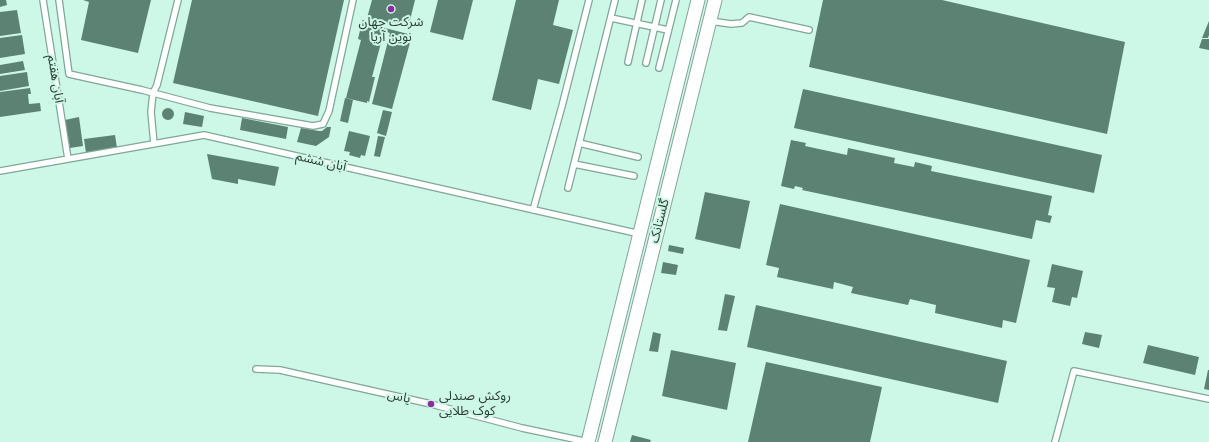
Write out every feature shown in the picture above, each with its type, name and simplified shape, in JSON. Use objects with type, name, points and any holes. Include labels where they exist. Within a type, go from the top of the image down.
[{"type":"street","name":"گلستانک","points":[[588,442],[698,0]]},
{"type":"street","name":"گلستانک","points":[[605,442],[715,0]]},
{"type":"lane","name":"آبان هفتم","points":[[43,0],[68,159]]},
{"type":"lane","points":[[59,0],[69,74],[153,93],[210,108],[313,126],[323,124],[329,112],[353,0]]},
{"type":"lane","points":[[154,144],[151,112],[153,93],[157,85],[178,0]]},
{"type":"lane","points":[[533,210],[589,0]]},
{"type":"lane","points":[[568,188],[588,113],[615,0]]},
{"type":"lane","points":[[628,62],[642,0]]},
{"type":"lane","points":[[646,63],[661,0]]},
{"type":"lane","points":[[659,68],[676,0]]},
{"type":"lane","points":[[710,21],[731,24],[742,23],[749,17],[809,30]]},
{"type":"lane","points":[[611,18],[668,30]]},
{"type":"lane","name":"آبان ششم","points":[[0,171],[204,135],[640,234]]},
{"type":"lane","points":[[579,143],[638,157]]},
{"type":"lane","points":[[574,164],[634,176]]},
{"type":"lane","name":"یاس","points":[[256,369],[280,370],[436,405],[522,428],[588,442]]},
{"type":"lane","points":[[1055,442],[1074,371],[1209,399]]},
{"type":"building","points":[[0,0],[6,0],[7,5],[0,7]]},
{"type":"building","points":[[83,0],[151,0],[138,53],[81,40],[89,2]]},
{"type":"building","points":[[192,0],[344,0],[318,116],[173,83]]},
{"type":"building","name":"شرکت جهان نوین آریا","points":[[372,0],[415,0],[408,28],[367,18]]},
{"type":"building","points":[[438,0],[473,0],[463,40],[430,32]]},
{"type":"building","points":[[516,0],[559,0],[553,25],[573,30],[559,84],[538,79],[531,110],[492,100]]},
{"type":"building","points":[[823,0],[942,0],[1125,42],[1107,134],[809,67]]},
{"type":"building","points":[[17,10],[21,33],[0,36],[0,12]]},
{"type":"building","points":[[1209,21],[1208,38],[1202,38]]},
{"type":"building","points":[[362,22],[412,35],[392,109],[372,104],[390,33],[384,31],[372,77],[375,77],[369,102],[367,101],[367,103],[346,98],[361,40],[358,39]]},
{"type":"building","points":[[22,35],[25,54],[0,58],[0,38]]},
{"type":"building","points":[[1202,39],[1209,39],[1209,50],[1199,48]]},
{"type":"building","points":[[23,61],[25,70],[0,74],[0,65]]},
{"type":"building","points":[[27,72],[29,86],[0,91],[0,76]]},
{"type":"building","points":[[30,88],[31,94],[28,94],[29,104],[40,103],[41,111],[0,117],[0,92]]},
{"type":"building","points":[[803,89],[1102,155],[1094,193],[794,128]]},
{"type":"building","points":[[345,98],[353,100],[348,123],[340,121]]},
{"type":"building","points":[[168,108],[172,110],[174,114],[172,118],[168,120],[164,118],[162,114],[164,110]]},
{"type":"building","points":[[383,110],[392,112],[386,136],[377,133]]},
{"type":"building","points":[[185,112],[204,116],[202,127],[183,124]]},
{"type":"building","points":[[79,117],[83,146],[70,148],[65,120]]},
{"type":"building","points":[[242,118],[288,127],[286,139],[240,130]]},
{"type":"building","points":[[327,127],[331,127],[329,137],[316,146],[297,142],[301,128],[322,131]]},
{"type":"building","points":[[349,131],[370,136],[365,156],[361,155],[360,158],[349,155],[350,152],[344,151]]},
{"type":"building","points":[[115,135],[117,148],[86,153],[84,139]]},
{"type":"building","points":[[378,136],[385,137],[380,157],[374,156]]},
{"type":"building","points":[[791,140],[806,143],[805,146],[847,155],[848,148],[895,158],[894,163],[914,167],[915,162],[932,166],[931,171],[1052,196],[1048,215],[1052,216],[1050,223],[1036,220],[1032,239],[802,190],[803,188],[795,186],[794,189],[781,186]]},
{"type":"building","points":[[207,154],[279,167],[275,186],[238,179],[238,184],[212,179]]},
{"type":"building","points":[[705,192],[750,201],[740,249],[695,239]]},
{"type":"building","points":[[780,204],[1030,260],[1016,323],[1003,320],[1002,328],[935,313],[936,305],[910,299],[908,305],[851,293],[853,287],[834,282],[833,289],[777,277],[779,268],[766,265]]},
{"type":"building","points":[[669,245],[684,248],[683,254],[668,251]]},
{"type":"building","points":[[663,262],[678,265],[676,275],[661,273]]},
{"type":"building","points":[[1052,264],[1083,271],[1077,298],[1072,297],[1070,306],[1052,302],[1055,288],[1047,287]]},
{"type":"building","points":[[725,294],[735,296],[727,331],[718,330]]},
{"type":"building","points":[[756,305],[1007,361],[998,403],[747,347]]},
{"type":"building","points":[[653,332],[661,334],[658,352],[649,351]]},
{"type":"building","points":[[1085,332],[1102,335],[1099,348],[1082,344]]},
{"type":"building","points":[[1148,345],[1199,357],[1195,375],[1143,363]]},
{"type":"building","points":[[671,350],[736,363],[727,410],[662,396]]},
{"type":"building","points":[[766,362],[882,387],[870,442],[748,442]]},
{"type":"building","points":[[1209,370],[1209,390],[1204,389]]},
{"type":"building","points":[[632,435],[651,440],[650,442],[630,442]]},
{"type":"place","name":"شرکت جهان نوین آریا","points":[[391,9]]},
{"type":"place","name":"روکش صندلی کوک طلایی","points":[[431,404]]}]
